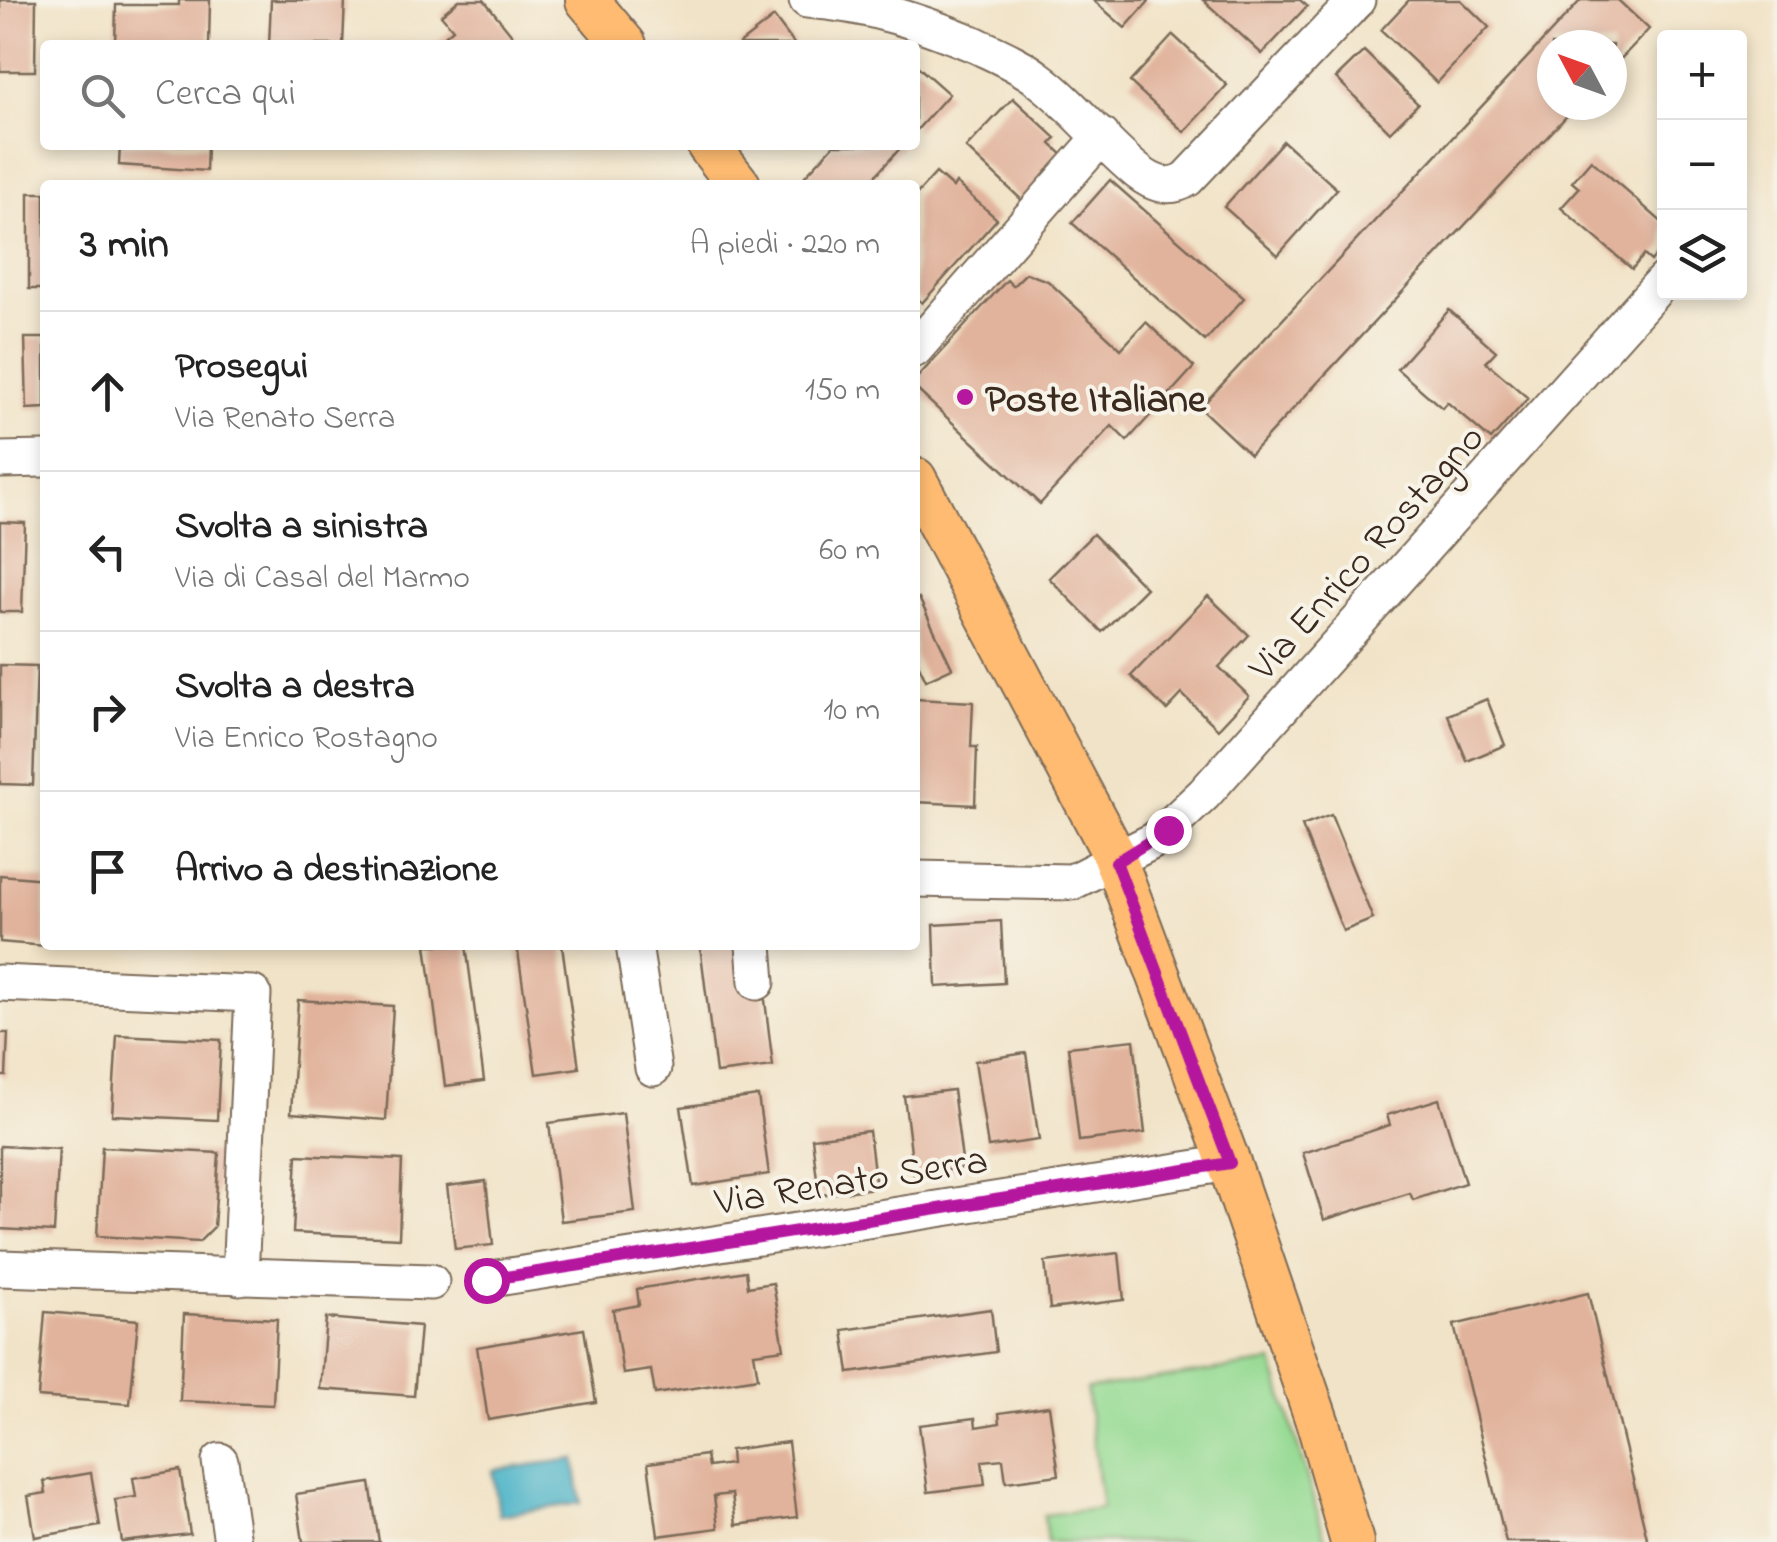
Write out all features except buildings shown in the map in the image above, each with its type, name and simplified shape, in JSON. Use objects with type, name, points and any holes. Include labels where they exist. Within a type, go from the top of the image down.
[{"type":"main road","points":[[587,0],[621,40]]},
{"type":"main road","points":[[712,150],[735,180]]},
{"type":"main road","points":[[920,489],[1116,862],[1230,1163],[1319,1427],[1352,1542]]},
{"type":"street","points":[[807,0],[889,12],[988,50],[1038,78],[1150,179],[1166,185],[1182,182],[1357,0]]},
{"type":"street","points":[[920,343],[1102,136]]},
{"type":"street","name":"Via Enrico Rostagno","points":[[920,879],[1072,882],[1116,862],[1168,830],[1657,288]]},
{"type":"street","points":[[0,460],[40,459]]},
{"type":"street","points":[[635,950],[653,1068]]},
{"type":"street","points":[[754,950],[757,982]]},
{"type":"street","points":[[0,983],[253,994],[240,1277]]},
{"type":"street","name":"Via Renato Serra","points":[[486,1280],[1230,1163]]},
{"type":"street","points":[[0,1268],[430,1282]]},
{"type":"street","points":[[220,1461],[232,1542]]},
{"type":"green space","points":[[1273,1362],[1326,1542],[1047,1542],[1044,1515],[1102,1508],[1086,1389]]},
{"type":"water","points":[[575,1459],[581,1503],[499,1515],[493,1470]]},
{"type":"place","name":"Poste Italiane","points":[[965,397]]},
{"type":"route","points":[[486,1280],[1230,1163],[1116,862],[1168,830]]}]
